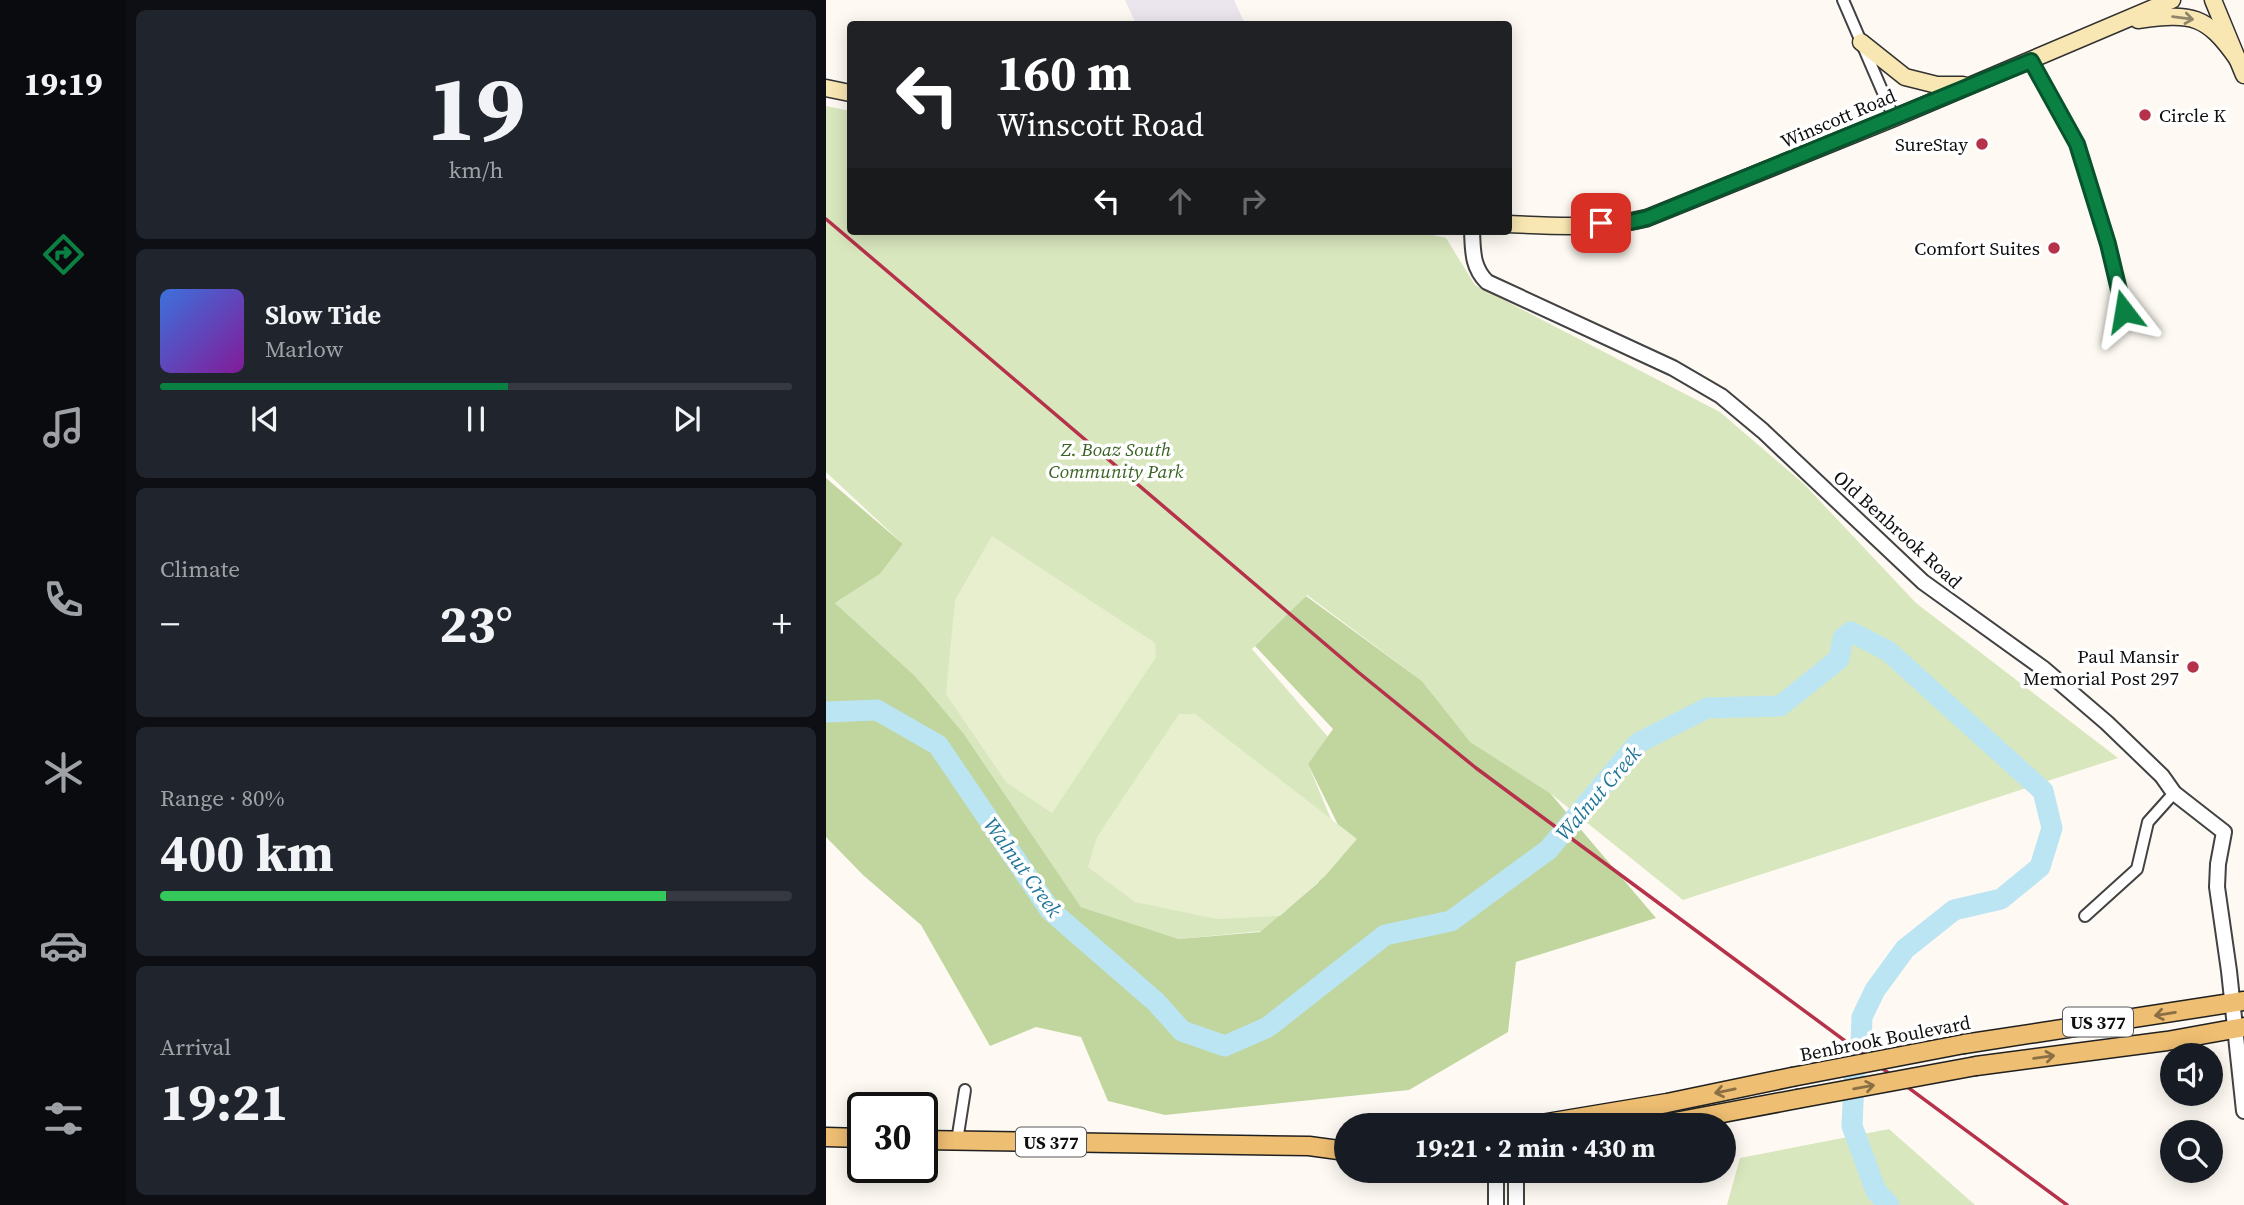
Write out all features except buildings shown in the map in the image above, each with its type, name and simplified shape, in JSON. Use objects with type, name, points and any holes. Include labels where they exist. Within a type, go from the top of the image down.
[{"type":"main road","points":[[2115,24],[2140,0]]},
{"type":"main road","name":"Winscott Road","points":[[1512,224],[1557,226],[1639,220],[1894,118],[2172,0]]},
{"type":"main road","points":[[2213,0],[2241,67]]},
{"type":"main road","points":[[2115,24],[2167,16],[2188,18],[2207,24],[2221,35],[2241,67]]},
{"type":"main road","points":[[1861,42],[1905,77],[1937,85],[1972,85]]},
{"type":"main road","points":[[826,88],[847,92]]},
{"type":"main road","name":"Benbrook Boulevard","points":[[1607,1113],[1964,1044],[2238,1002]]},
{"type":"main road","name":"US 377","points":[[1723,1113],[1976,1066],[2166,1041],[2240,1028]]},
{"type":"main road","points":[[826,1137],[847,1138]]},
{"type":"main road","name":"US 377","points":[[938,1140],[1309,1146],[1334,1149]]},
{"type":"main road","name":"US 377","points":[[1309,1146],[1334,1141]]},
{"type":"street","points":[[1843,0],[1894,118]]},
{"type":"street","points":[[2031,61],[2077,144],[2108,244],[2124,311]]},
{"type":"street","name":"Old Benbrook Road","points":[[1472,235],[1473,257],[1478,273],[1487,282],[1673,368],[1721,396],[1763,431],[1923,582],[2044,669],[2108,723],[2162,776],[2174,793],[2224,832],[2217,864],[2217,887],[2238,1002]]},
{"type":"street","points":[[2085,916],[2137,869],[2148,822],[2174,793]]},
{"type":"street","points":[[2238,1002],[2244,1111]]},
{"type":"street","points":[[957,1140],[965,1090]]},
{"type":"street","points":[[1496,1183],[1496,1205]]},
{"type":"street","points":[[1516,1183],[1516,1205]]},
{"type":"shaded area","points":[[1125,0],[1234,0],[1244,21],[1135,21]]},
{"type":"green space","name":"Z. Boaz South Community Park","points":[[826,106],[847,110],[847,235],[1433,235],[1446,238],[1475,285],[1720,412],[1804,484],[1916,603],[2118,758],[1683,900],[1550,793],[1469,742],[1422,681],[1307,595],[1252,649],[1328,737],[1308,764],[1339,838],[1316,884],[1262,931],[1179,939],[1081,907],[1001,790],[916,677],[835,603],[880,574],[903,544],[826,472]]},
{"type":"green space","points":[[826,478],[903,544],[880,574],[835,603],[915,676],[963,733],[1081,907],[1179,939],[1260,932],[1318,883],[1342,833],[1308,764],[1333,729],[1255,646],[1306,596],[1422,681],[1470,742],[1550,793],[1656,918],[1516,962],[1508,1032],[1409,1090],[1165,1115],[1108,1101],[1081,1037],[1036,1027],[990,1046],[921,925],[863,875],[826,837]]},
{"type":"green space","points":[[992,536],[1155,643],[1156,657],[1052,813],[1006,782],[946,694],[955,600]]},
{"type":"green space","points":[[1179,714],[1195,714],[1357,839],[1325,876],[1280,916],[1217,919],[1135,902],[1088,867],[1097,837]]},
{"type":"green space","points":[[1889,1129],[1975,1205],[1727,1205],[1733,1183],[1736,1183],[1740,1158]]},
{"type":"waterway","name":"Walnut Creek","points":[[826,712],[877,710],[938,745],[1050,910],[1156,1002],[1182,1031],[1225,1046],[1268,1027],[1385,935],[1451,921],[1548,850],[1638,743],[1707,708],[1780,706],[1839,659],[1843,638],[1851,632],[1888,651],[2043,791],[2052,828],[2040,867],[2001,899],[1954,910],[1905,949],[1875,990],[1862,1017],[1861,1044],[1855,1058],[1852,1126],[1876,1191],[1889,1205]]},
{"type":"railway","points":[[826,219],[1358,672],[1476,768],[2067,1205]]},
{"type":"place","name":"Circle K","points":[[2145,115]]},
{"type":"place","name":"SureStay","points":[[1982,144]]},
{"type":"place","name":"Comfort Suites","points":[[2054,248]]},
{"type":"place","name":"Paul Mansir Memorial Post 297","points":[[2193,667]]},
{"type":"route","points":[[1601,223],[1630,222],[1647,218],[2031,61],[2077,144],[2108,244],[2124,311]]}]
